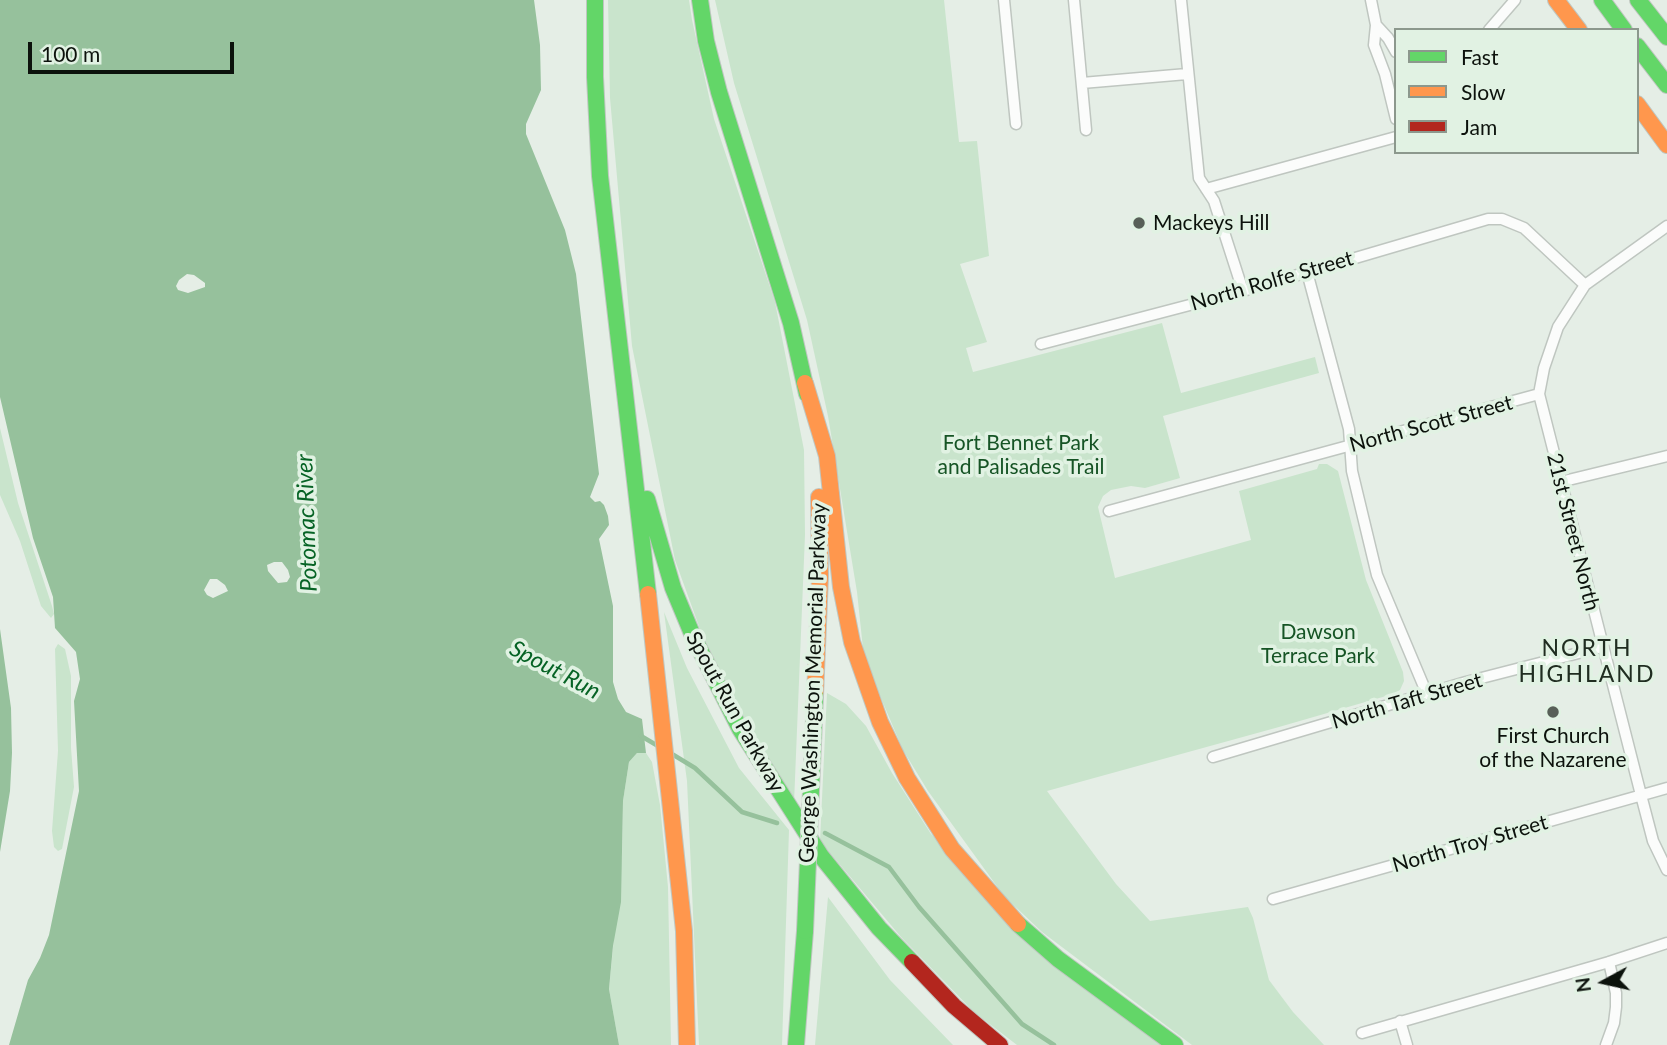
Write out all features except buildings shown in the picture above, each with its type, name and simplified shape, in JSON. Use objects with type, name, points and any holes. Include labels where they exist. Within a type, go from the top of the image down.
[{"type":"main road","points":[[595,0],[594,77],[600,176],[631,430],[684,931],[687,1045]]},
{"type":"main road","name":"George Washington Memorial Parkway","points":[[700,0],[712,67],[728,124],[788,313],[805,383],[816,456],[820,515],[815,696],[805,931],[796,1045]]},
{"type":"main road","points":[[1556,0],[1577,28]]},
{"type":"main road","points":[[1602,0],[1623,28]]},
{"type":"main road","points":[[1638,0],[1667,37]]},
{"type":"main road","points":[[1639,49],[1667,85]]},
{"type":"main road","points":[[1639,107],[1667,145]]},
{"type":"main road","points":[[805,383],[827,456],[841,587],[852,642],[880,722],[907,778],[952,849],[1011,917],[1058,959],[1175,1045]]},
{"type":"main road","name":"Spout Run Parkway","points":[[631,430],[658,539],[681,612],[715,684],[770,778],[821,856],[879,928],[954,1006],[1000,1045]]},
{"type":"street","points":[[1004,0],[1016,124]]},
{"type":"street","points":[[1074,0],[1086,130]]},
{"type":"street","points":[[1181,0],[1199,178],[1214,201],[1243,290]]},
{"type":"street","points":[[1371,0],[1376,25],[1374,44],[1394,111]]},
{"type":"street","points":[[1491,28],[1515,0]]},
{"type":"street","points":[[1376,25],[1394,48]]},
{"type":"street","points":[[1082,83],[1187,74]]},
{"type":"street","points":[[1206,189],[1394,138]]},
{"type":"street","name":"North Rolfe Street","points":[[1041,344],[1243,290],[1480,221],[1502,219],[1524,228],[1585,285]]},
{"type":"street","name":"North Scott Street","points":[[1109,511],[1539,394],[1544,368],[1558,327],[1585,285],[1667,226]]},
{"type":"street","points":[[1307,272],[1349,429],[1352,471],[1377,575],[1427,694]]},
{"type":"street","name":"21st Street North","points":[[1539,394],[1640,795],[1653,841],[1667,870]]},
{"type":"street","points":[[1560,482],[1667,456]]},
{"type":"street","name":"North Taft Street","points":[[1213,757],[1427,694],[1602,647]]},
{"type":"street","name":"North Troy Street","points":[[1273,900],[1667,789]]},
{"type":"street","points":[[1362,1033],[1667,943]]},
{"type":"street","points":[[1606,1045],[1614,1023],[1616,1007],[1616,993],[1609,962]]},
{"type":"street","points":[[1400,1021],[1407,1045]]},
{"type":"green space","points":[[608,0],[689,0],[714,119],[775,302],[804,450],[805,535],[794,803],[740,713],[700,629],[675,560],[632,346],[610,98]]},
{"type":"green space","points":[[715,0],[944,0],[959,142],[977,141],[989,256],[960,264],[987,342],[966,348],[973,372],[1162,323],[1181,393],[1315,357],[1319,373],[1163,416],[1180,478],[1145,488],[1131,486],[1111,490],[1103,496],[1098,507],[1115,578],[1251,540],[1239,491],[1317,469],[1319,464],[1327,464],[1338,471],[1366,580],[1403,672],[1404,681],[1400,690],[1279,727],[1047,791],[1116,884],[1150,921],[1248,907],[1269,980],[1293,1012],[1324,1045],[1192,1045],[1042,932],[1004,896],[928,791],[903,750],[864,658],[857,592],[828,416],[807,320],[734,83]]},
{"type":"green space","points":[[0,428],[18,503],[52,606],[54,614],[51,618],[41,606],[20,541],[0,495]]},
{"type":"green space","points":[[664,612],[687,668],[739,768],[789,830],[782,1045],[699,1045],[687,781]]},
{"type":"green space","points":[[58,644],[65,649],[71,676],[74,787],[62,849],[58,851],[54,847],[52,831],[58,751],[55,649]]},
{"type":"green space","points":[[827,693],[846,704],[866,726],[931,834],[1161,1045],[1017,1045],[974,1012],[901,937],[820,841]]},
{"type":"green space","points":[[637,753],[646,753],[652,762],[660,805],[668,887],[671,1045],[619,1045],[609,989],[622,855],[623,801],[629,762]]},
{"type":"green space","points":[[828,897],[890,980],[953,1045],[815,1045]]},
{"type":"water","name":"Potomac River","points":[[0,0],[534,0],[540,45],[541,90],[526,124],[526,134],[565,230],[576,274],[599,474],[590,497],[604,505],[609,525],[599,539],[613,606],[613,682],[618,699],[626,712],[642,719],[646,753],[637,753],[629,762],[623,801],[621,902],[609,989],[619,1045],[9,1045],[28,980],[49,935],[79,791],[74,701],[80,679],[76,652],[55,628],[53,597],[33,538],[0,397]],"holes":[[[187,274],[194,275],[205,283],[205,287],[188,293],[178,290],[176,286],[179,280]],[[282,562],[290,577],[287,582],[278,583],[268,571],[267,565]],[[210,579],[217,579],[228,591],[213,598],[204,590]]]},
{"type":"water","points":[[0,629],[11,708],[12,753],[10,791],[0,852]]},
{"type":"waterway","name":"Spout Run","points":[[641,736],[658,746]]},
{"type":"waterway","name":"Spout Run","points":[[672,754],[695,768],[742,812],[777,823]]},
{"type":"waterway","name":"Spout Run","points":[[825,833],[889,867],[919,907],[1022,1024],[1054,1045]]},
{"type":"traffic: fast","points":[[595,0],[595,77],[600,176],[648,594]]},
{"type":"traffic: fast","points":[[700,0],[706,41],[719,92],[791,323],[807,394]]},
{"type":"traffic: fast","points":[[1602,0],[1623,28]]},
{"type":"traffic: fast","points":[[1638,0],[1667,37]]},
{"type":"traffic: fast","points":[[1639,49],[1667,85]]},
{"type":"traffic: fast","points":[[647,499],[673,588],[693,636],[740,729],[821,856],[879,928],[912,962]]},
{"type":"traffic: fast","points":[[805,931],[815,696]]},
{"type":"traffic: fast","points":[[1018,924],[1058,959],[1175,1045]]},
{"type":"traffic: fast","points":[[796,1045],[805,931]]},
{"type":"traffic: slow","points":[[1556,0],[1577,28]]},
{"type":"traffic: slow","points":[[1639,107],[1667,145]]},
{"type":"traffic: slow","points":[[805,383],[827,456],[841,587],[852,642],[880,722],[907,778],[952,849],[1018,924]]},
{"type":"traffic: slow","points":[[815,696],[820,576],[819,497]]},
{"type":"traffic: slow","points":[[648,594],[684,931],[687,1045]]},
{"type":"traffic: jam","points":[[912,962],[954,1006],[1000,1045]]},
{"type":"place","name":"Mackeys Hill","points":[[1139,223]]},
{"type":"place","name":"First Church of the Nazarene","points":[[1553,712]]},
{"type":"district","name":"NORTH HIGHLAND","points":[[1587,662]]},
{"type":"park label","name":"Fort Bennet Park and Palisades Trail","points":[[1021,455]]},
{"type":"park label","name":"Dawson Terrace Park","points":[[1318,644]]}]
